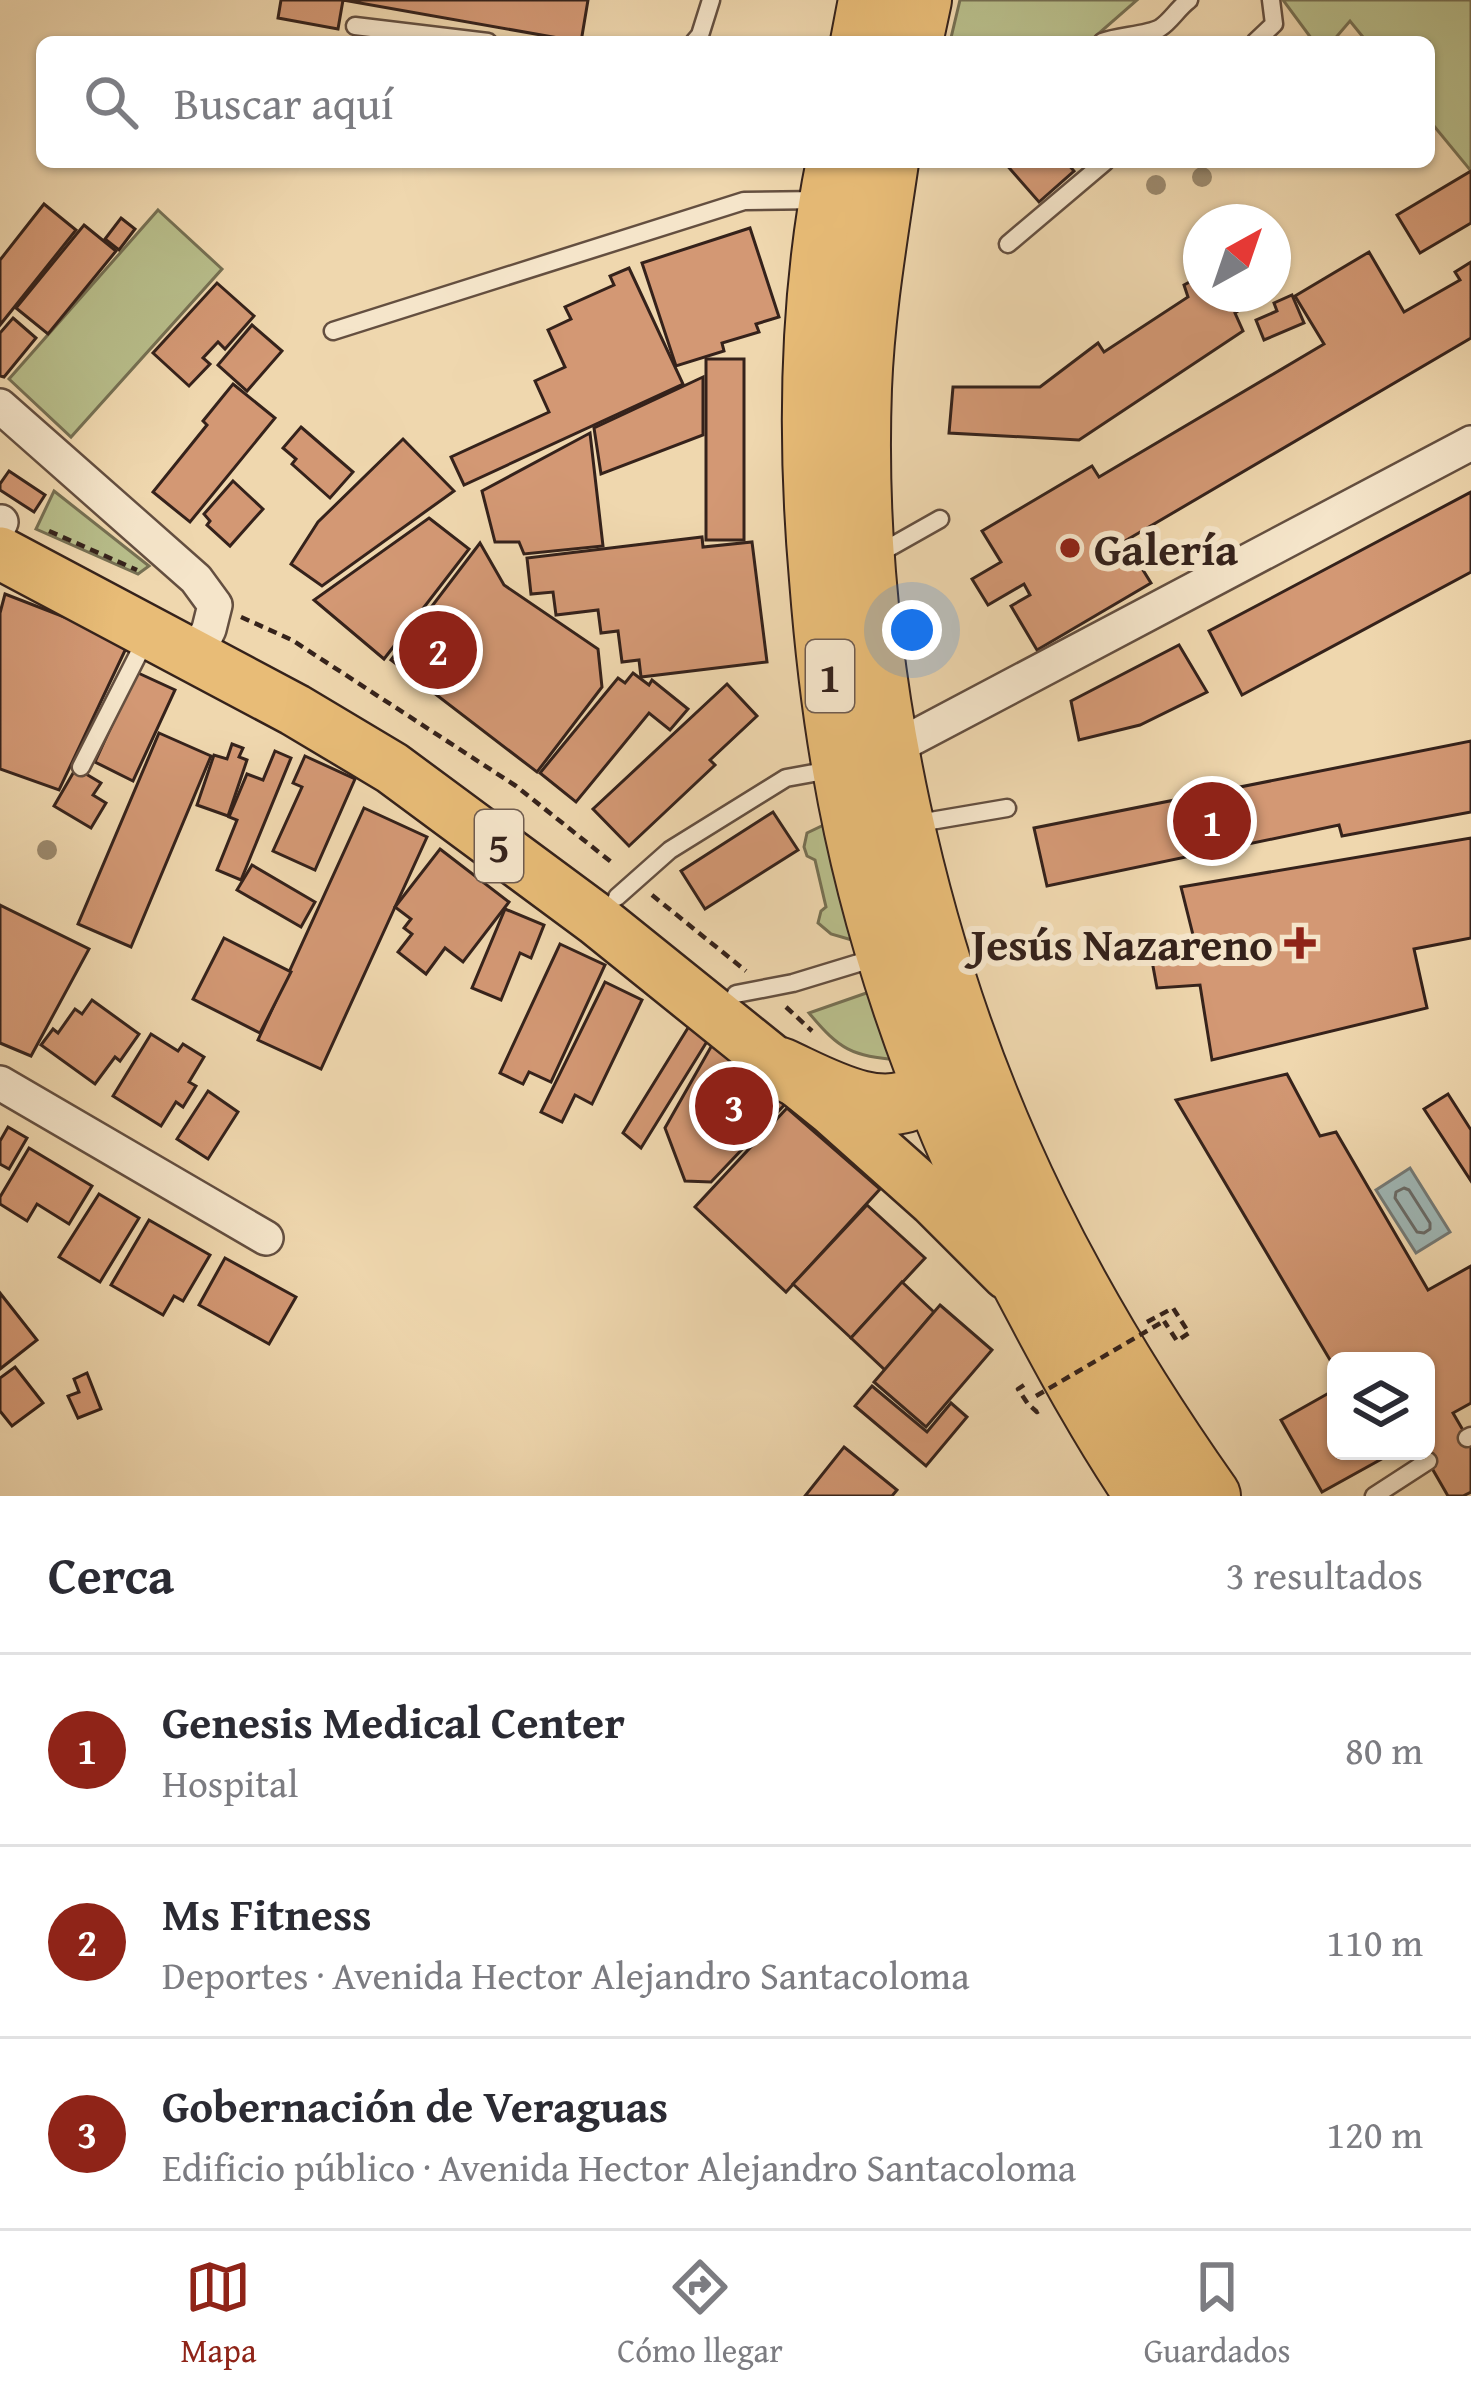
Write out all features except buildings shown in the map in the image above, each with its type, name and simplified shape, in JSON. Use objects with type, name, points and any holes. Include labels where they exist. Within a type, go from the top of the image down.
[{"type":"highway","points":[[862,36],[869,0]]},
{"type":"highway","points":[[913,36],[921,0]]},
{"type":"highway","name":"1","points":[[885,168],[843,242],[813,399],[813,500],[833,564],[860,717],[868,736],[865,758],[904,825],[908,936]]},
{"type":"highway","name":"1","points":[[843,242],[861,389],[862,494],[872,629],[861,856],[957,1012],[1037,1208],[1040,1281],[1072,1377],[1146,1496]]},
{"type":"highway","points":[[797,1050],[847,1097],[873,1103],[905,1102],[933,1087],[944,1054],[929,970],[908,936]]},
{"type":"highway","points":[[933,1087],[956,1101],[972,1119],[1042,1247],[1044,1294],[1106,1386],[1126,1404],[1151,1411],[1148,1451],[1172,1496]]},
{"type":"highway","name":"1","points":[[933,1087],[954,1142],[1040,1281],[1151,1411],[1210,1496]]},
{"type":"main road","name":"5","points":[[8,530],[206,630],[382,728],[626,889],[751,991],[832,1067],[873,1083],[933,1087]]},
{"type":"main road","name":"5","points":[[8,530],[149,633],[206,630],[295,710],[392,768],[596,919],[797,1050],[901,1169],[1040,1281]]},
{"type":"street","points":[[0,406],[196,579],[206,630]]},
{"type":"street","points":[[865,758],[913,738],[1471,442]]},
{"type":"street","points":[[0,1083],[266,1238]]},
{"type":"lane","points":[[699,36],[711,0]]},
{"type":"lane","points":[[1122,36],[1153,32],[1189,0]]},
{"type":"lane","points":[[1261,36],[1274,24],[1271,0]]},
{"type":"lane","points":[[355,26],[438,36]]},
{"type":"lane","points":[[1129,34],[1135,36]]},
{"type":"lane","points":[[1008,244],[1087,170]]},
{"type":"lane","points":[[333,331],[744,201],[843,242]]},
{"type":"lane","points":[[866,560],[940,519]]},
{"type":"lane","points":[[81,767],[149,633]]},
{"type":"lane","points":[[626,889],[670,850],[786,778],[865,758]]},
{"type":"lane","points":[[904,825],[1007,808]]},
{"type":"lane","points":[[751,991],[908,936]]},
{"type":"lane","points":[[1374,1496],[1428,1462]]},
{"type":"path","points":[[8,530],[144,573]]},
{"type":"path","points":[[206,630],[292,640],[516,786],[626,889],[751,991],[797,1050]]},
{"type":"path","points":[[1028,1404],[1018,1389],[1028,1382],[1036,1396],[1164,1321],[1177,1341],[1189,1333],[1173,1308],[1147,1322],[1155,1337]]},
{"type":"green space","points":[[960,0],[1137,0],[1096,36],[951,36]]},
{"type":"green space","points":[[1283,0],[1471,0],[1471,171],[1435,127],[1435,36],[1362,36],[1350,21],[1337,36],[1310,36]]},
{"type":"green space","points":[[158,210],[222,269],[71,437],[9,379]]},
{"type":"green space","points":[[54,491],[149,566],[138,574],[36,529]]},
{"type":"green space","points":[[826,824],[852,940],[831,934],[818,923],[826,907],[815,860],[804,847],[807,833]]},
{"type":"green space","points":[[875,990],[900,1060],[848,1049],[809,1013]]},
{"type":"water","points":[[1410,1168],[1450,1232],[1416,1253],[1376,1190]]},
{"type":"place","name":"Galería","points":[[1070,548]]},
{"type":"place","name":"Ms Fitness","points":[[438,650]]},
{"type":"place","name":"Genesis Medical Center","points":[[1212,821]]},
{"type":"place","name":"Jesús Nazareno","points":[[1300,943]]},
{"type":"place","name":"Gobernación de Veraguas","points":[[734,1106]]}]
